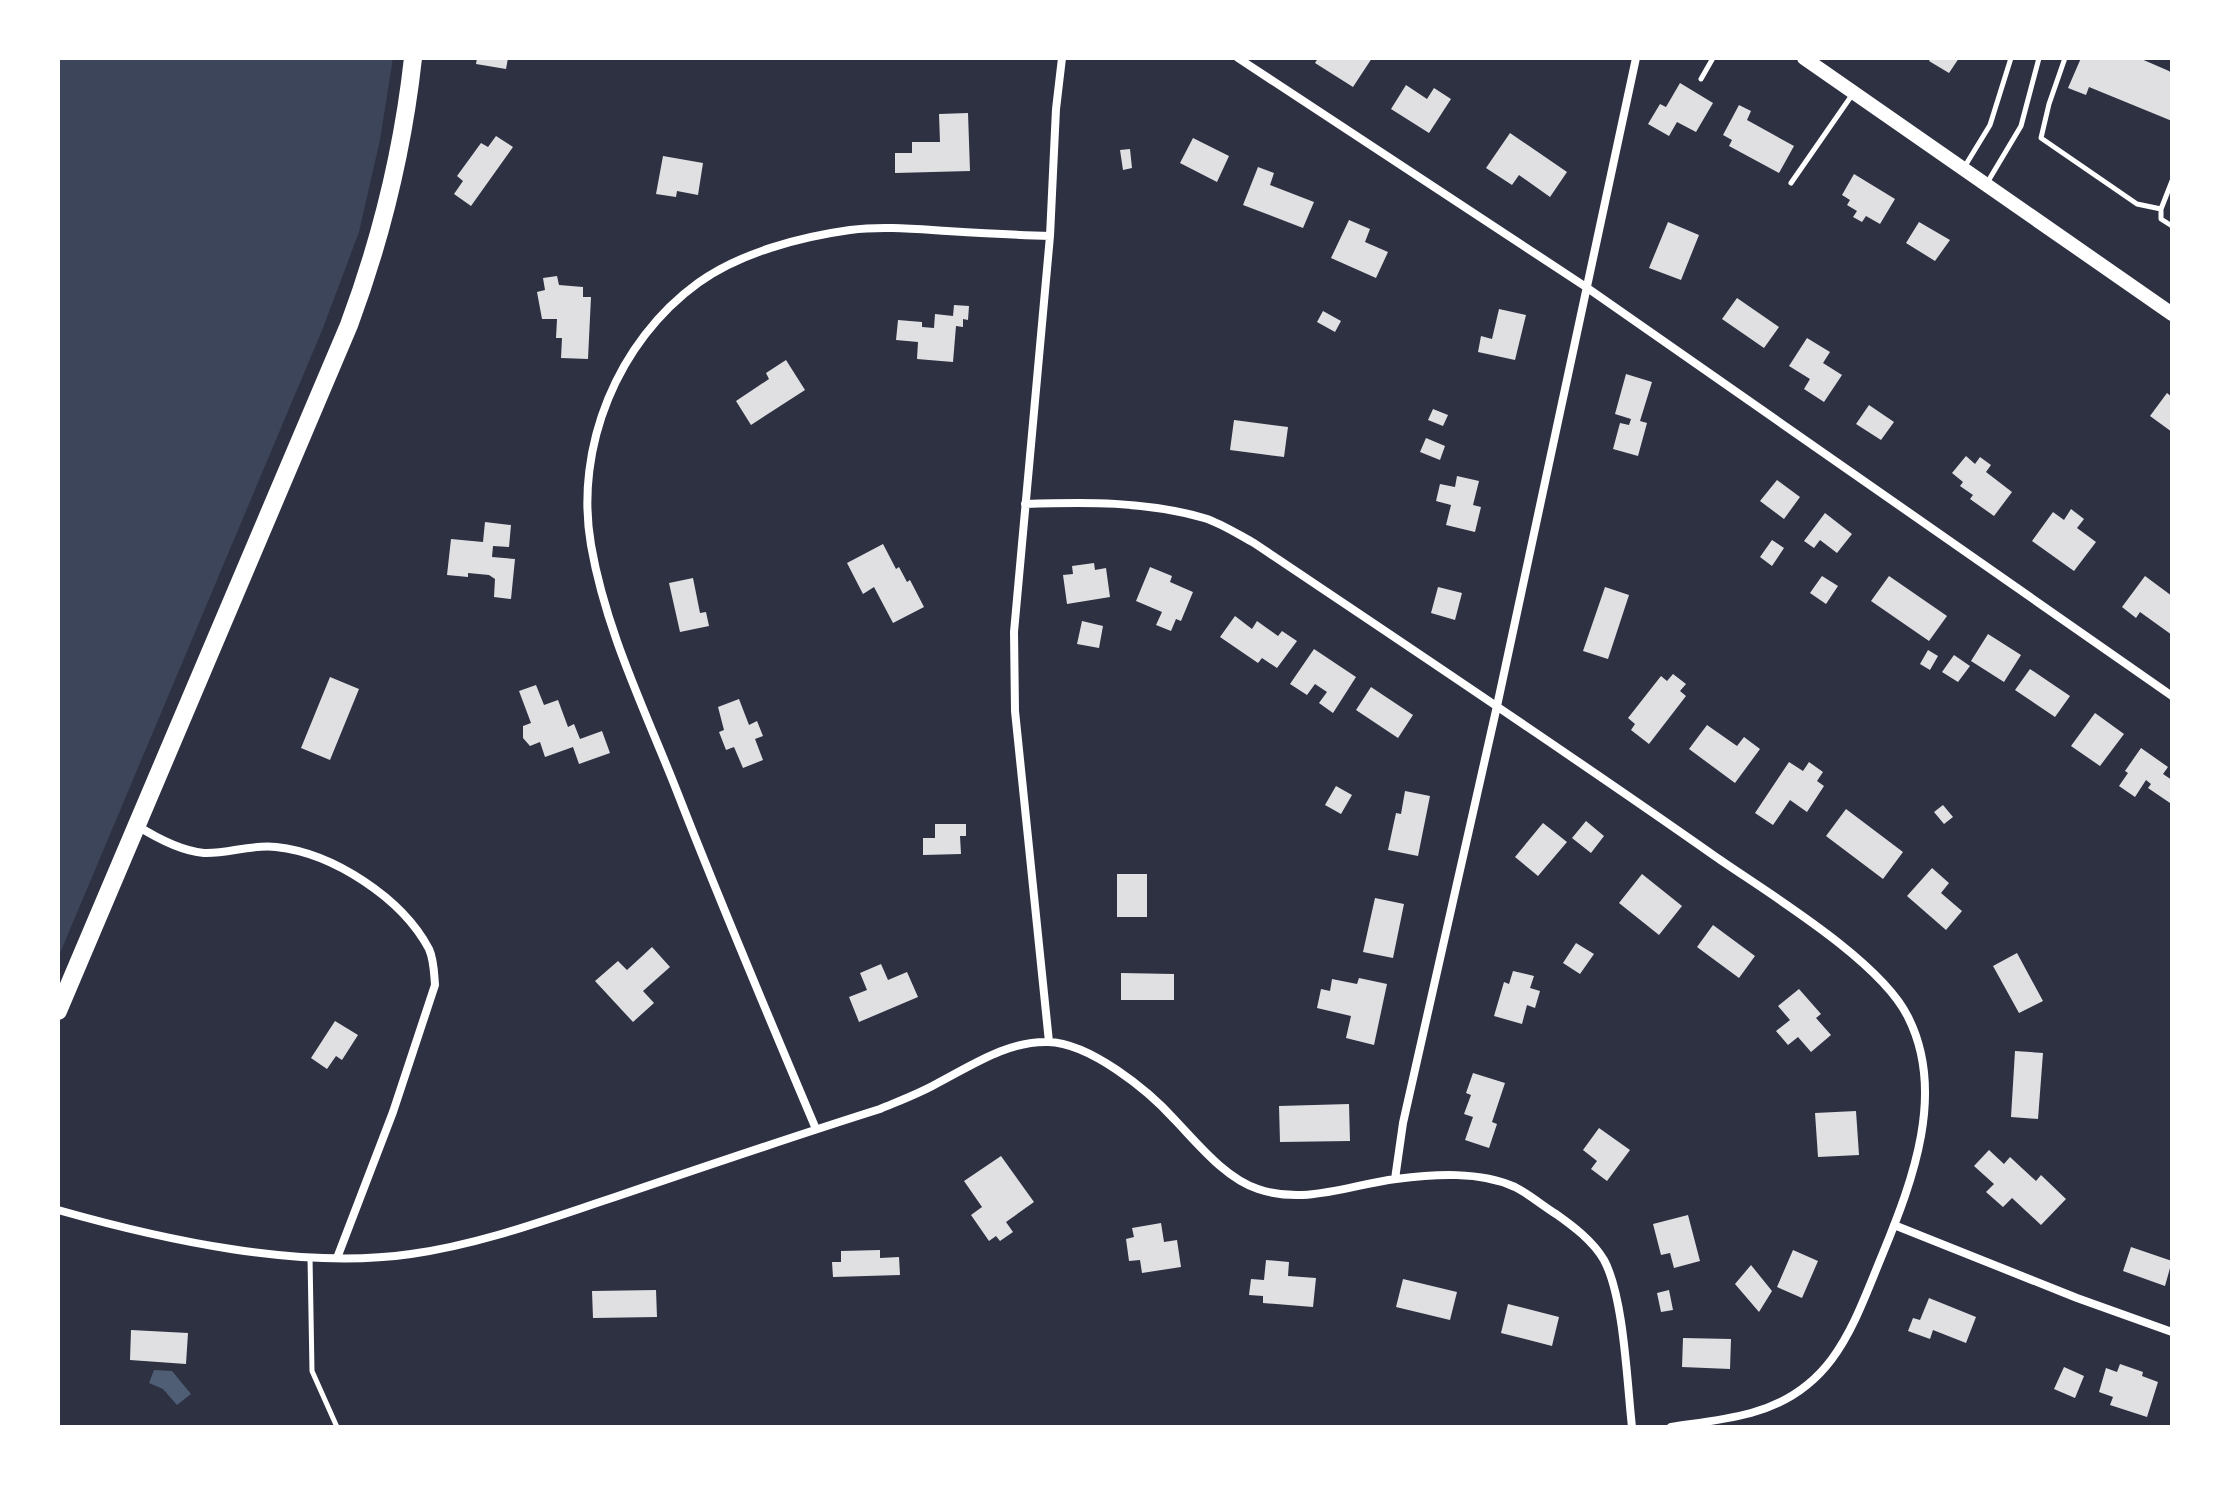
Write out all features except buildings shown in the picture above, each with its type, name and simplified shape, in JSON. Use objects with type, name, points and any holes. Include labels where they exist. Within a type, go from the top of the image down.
[{"type":"highway","points":[[58,1011],[337,356],[371,263],[394,169],[413,58]]},
{"type":"main road","points":[[1804,58],[2172,314]]},
{"type":"street","points":[[1049,1042],[1015,711],[1014,632],[1050,236],[1056,109],[1062,58]]},
{"type":"street","points":[[1238,58],[1586,287],[2172,696]]},
{"type":"street","points":[[1395,1179],[1403,1123],[1497,706],[1636,58]]},
{"type":"street","points":[[816,1129],[724,912],[605,608],[591,543],[588,511],[593,446],[602,411],[635,349],[665,312],[700,281],[754,255],[849,231],[883,228],[1050,236]]},
{"type":"street","points":[[1025,504],[1075,502],[1146,506],[1207,518],[1254,543],[1497,706],[1822,931],[1878,978],[1907,1015],[1925,1073],[1924,1110],[1914,1166],[1894,1225],[1844,1340],[1806,1388],[1776,1404],[1750,1414],[1671,1427]]},
{"type":"street","points":[[136,825],[189,851],[206,853],[245,847],[276,847],[303,852],[331,863],[378,890],[405,916],[429,949],[435,985],[393,1112],[337,1258]]},
{"type":"street","points":[[58,1210],[149,1235],[243,1250],[337,1258],[409,1254],[480,1240],[880,1109],[934,1086],[985,1057],[1007,1049],[1049,1042],[1073,1049],[1123,1072],[1160,1102],[1202,1149],[1241,1181],[1257,1189],[1296,1196],[1436,1175],[1485,1177],[1516,1187],[1573,1227],[1603,1258],[1610,1275],[1621,1329],[1632,1427]]},
{"type":"street","points":[[1894,1225],[2172,1332]]},
{"type":"lane","points":[[1701,79],[1713,58]]},
{"type":"lane","points":[[1964,168],[1990,125],[2011,58]]},
{"type":"lane","points":[[1987,183],[2021,126],[2031,98],[2039,58]]},
{"type":"lane","points":[[2065,58],[2041,138],[2137,204],[2161,209]]},
{"type":"lane","points":[[1791,183],[1854,92]]},
{"type":"lane","points":[[2172,181],[2161,209],[2161,219],[2172,226]]},
{"type":"lane","points":[[310,1256],[312,1371],[337,1427]]},
{"type":"shaded area","points":[[58,58],[393,58],[380,140],[359,232],[323,328],[58,958]]},
{"type":"shaded area","points":[[154,1370],[172,1371],[191,1394],[177,1405],[163,1389],[149,1383]]}]
